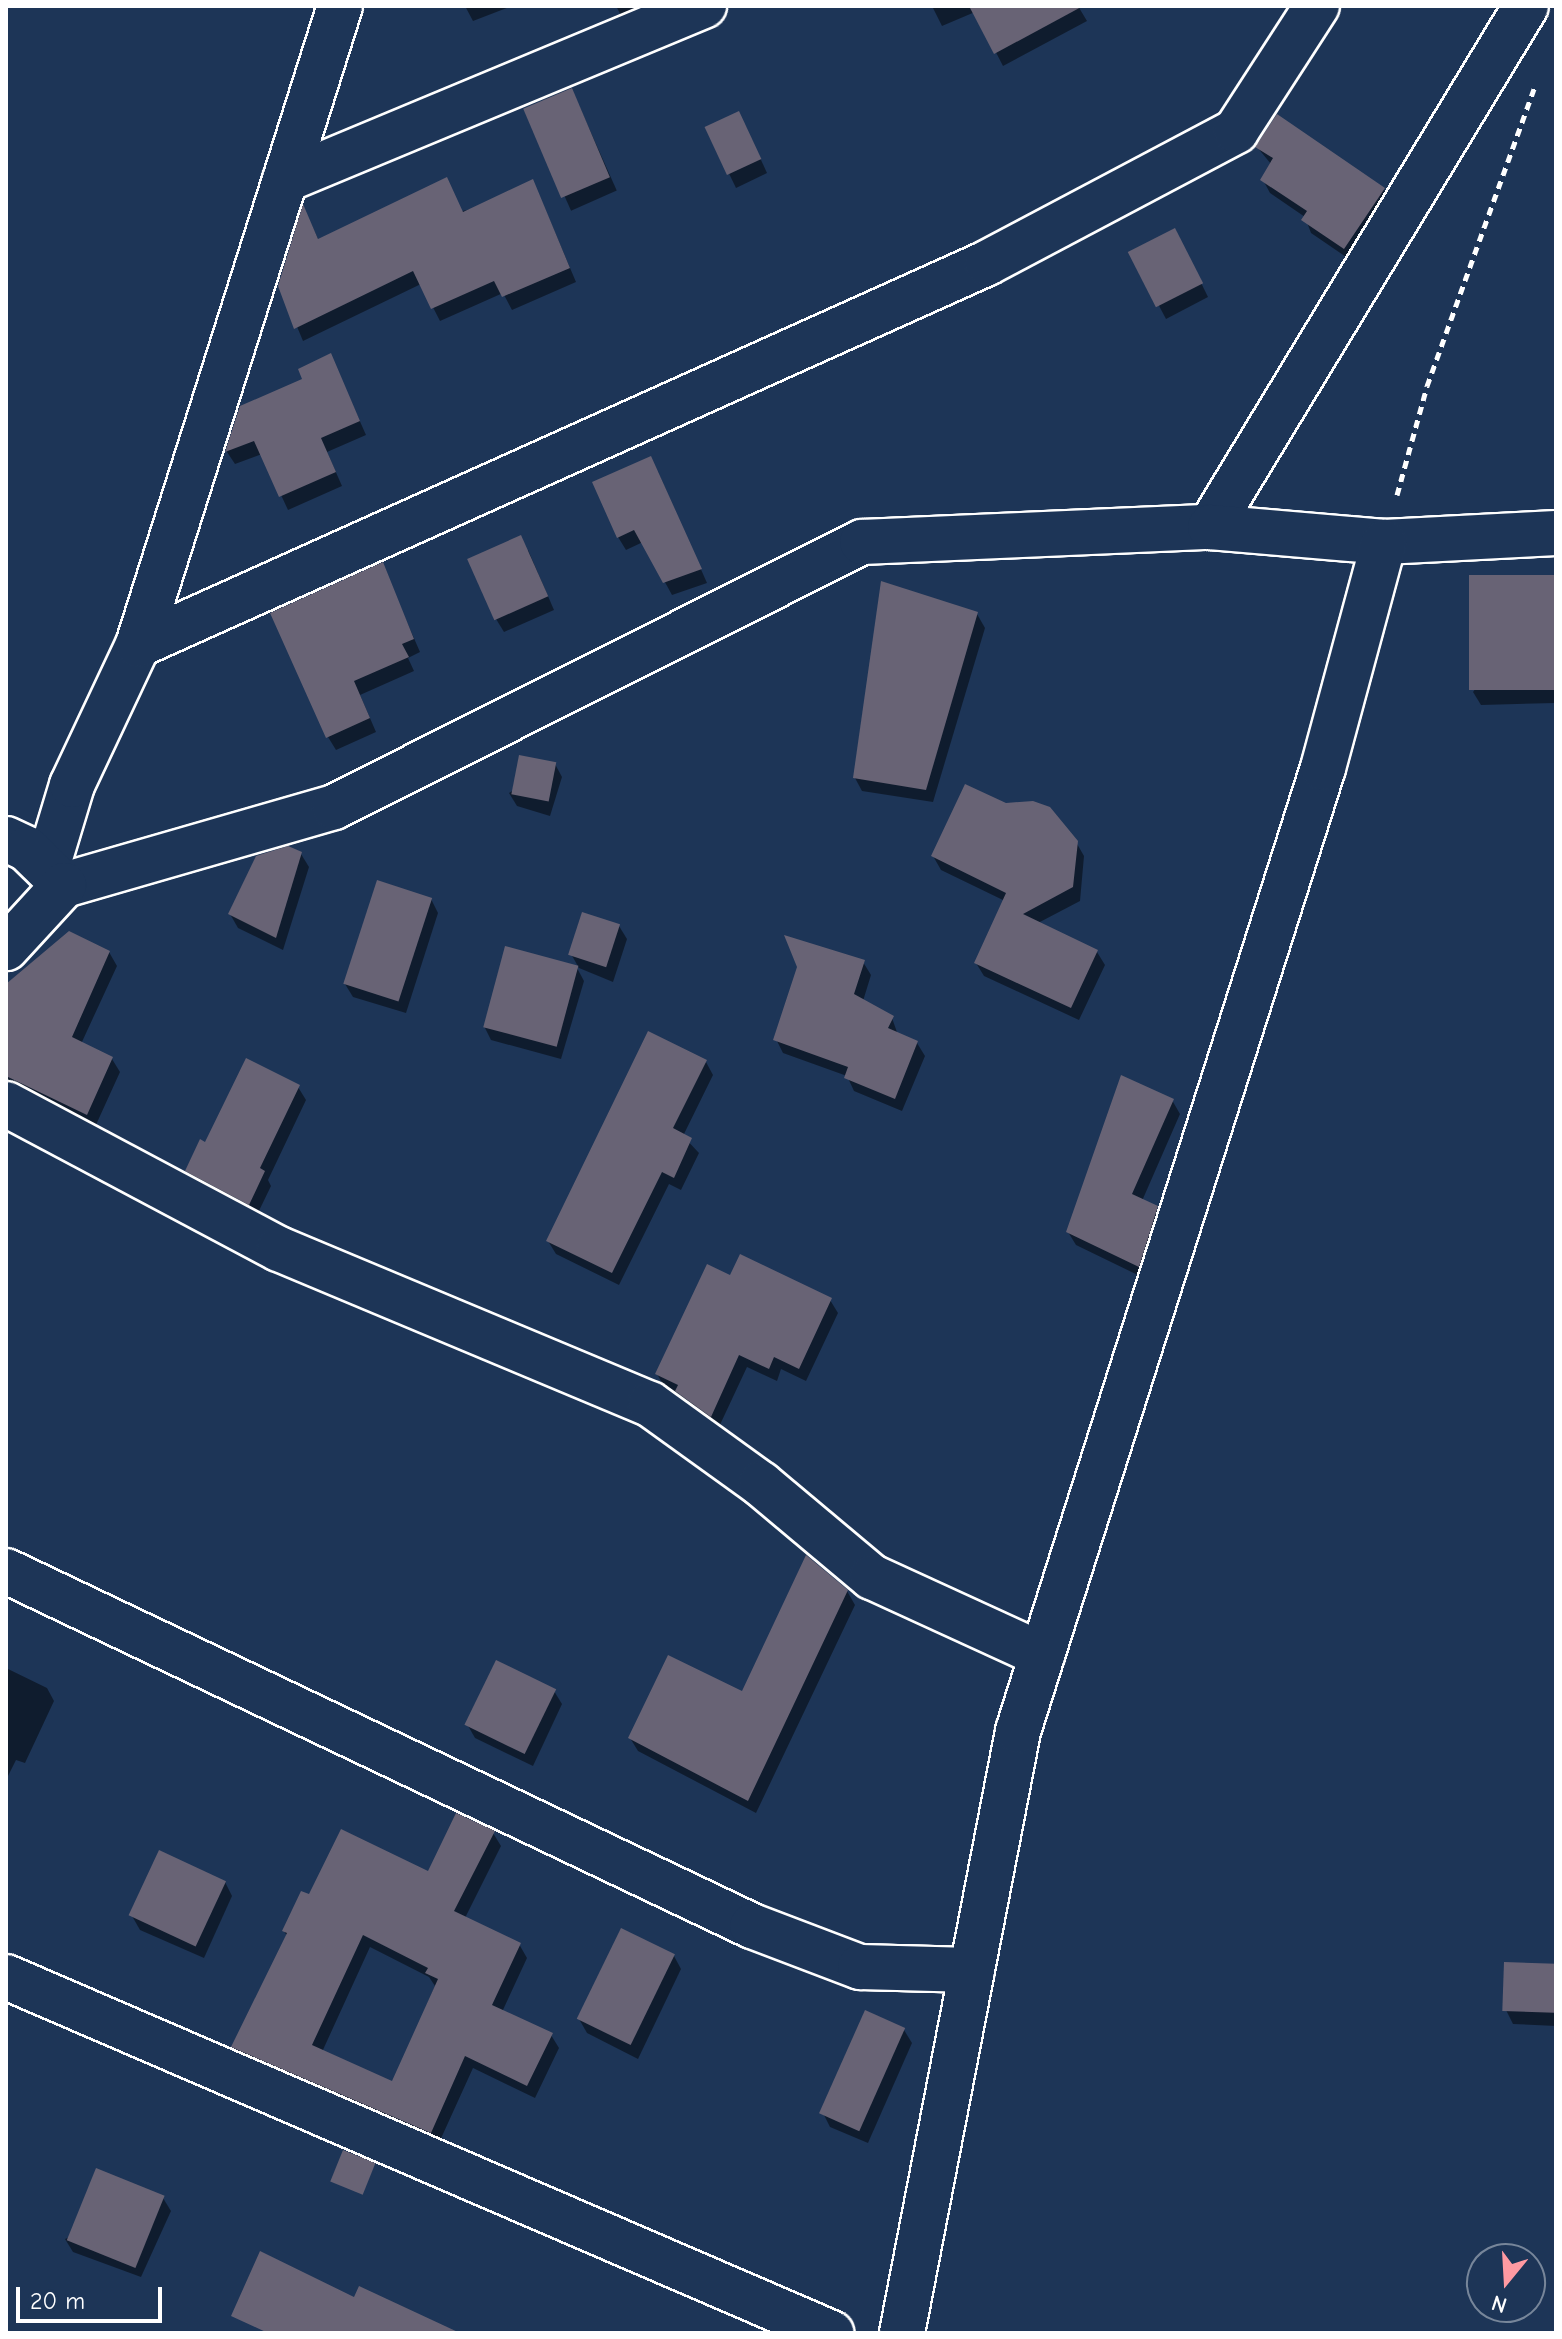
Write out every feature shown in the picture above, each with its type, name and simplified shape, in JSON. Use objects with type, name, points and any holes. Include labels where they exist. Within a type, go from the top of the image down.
[{"type":"street","points":[[6,948],[56,877],[72,785],[138,645],[340,6]]},
{"type":"street","points":[[285,180],[704,6]]},
{"type":"street","points":[[138,645],[987,263],[1236,131],[1317,6]]},
{"type":"street","points":[[1210,527],[1526,6]]},
{"type":"street","points":[[56,877],[334,807],[862,542],[1210,527],[1384,542],[1556,533]]},
{"type":"street","points":[[902,2333],[1018,1731],[1323,768],[1384,542]]},
{"type":"street","points":[[6,839],[27,849],[56,877]]},
{"type":"street","points":[[6,1104],[279,1249],[650,1404],[761,1484],[872,1577],[1042,1655]]},
{"type":"street","points":[[6,1571],[752,1926],[860,1967],[972,1970]]},
{"type":"street","points":[[6,1977],[831,2333]]},
{"type":"path","points":[[1384,542],[1427,386],[1531,109],[1536,80]]},
{"type":"building","points":[[969,6],[1083,6],[994,54]]},
{"type":"building","points":[[572,88],[610,177],[561,198],[523,109]]},
{"type":"building","points":[[739,111],[761,159],[727,175],[705,127]]},
{"type":"building","points":[[1277,114],[1385,188],[1344,249],[1301,220],[1307,211],[1260,180],[1273,158],[1255,147]]},
{"type":"building","points":[[447,177],[463,212],[533,179],[570,268],[502,297],[494,281],[431,309],[413,271],[294,329],[278,286],[303,204],[318,239]]},
{"type":"building","points":[[1175,228],[1203,283],[1156,307],[1128,252]]},
{"type":"building","points":[[331,353],[360,421],[321,438],[336,472],[279,497],[254,441],[225,452],[240,406],[302,379],[298,369]]},
{"type":"building","points":[[651,456],[702,569],[663,583],[634,530],[617,538],[592,482]]},
{"type":"building","points":[[521,535],[548,596],[494,620],[467,559]]},
{"type":"building","points":[[383,562],[414,639],[402,644],[409,657],[354,681],[370,718],[326,738],[270,613]]},
{"type":"building","points":[[1469,575],[1556,575],[1556,690],[1469,690]]},
{"type":"building","points":[[881,581],[978,612],[926,790],[853,778]]},
{"type":"building","points":[[519,755],[556,762],[549,802],[511,794]]},
{"type":"building","points":[[965,784],[1006,803],[1033,801],[1050,807],[1078,841],[1073,887],[1023,914],[1098,950],[1071,1008],[974,963],[1006,893],[931,856]]},
{"type":"building","points":[[288,846],[302,852],[276,938],[228,914],[256,856]]},
{"type":"building","points":[[377,880],[432,898],[398,1002],[343,984]]},
{"type":"building","points":[[582,912],[620,924],[606,967],[568,955]]},
{"type":"building","points":[[69,931],[110,951],[72,1037],[113,1057],[87,1115],[6,1076],[6,984]]},
{"type":"building","points":[[784,935],[865,960],[854,994],[894,1016],[888,1028],[918,1041],[895,1099],[844,1078],[848,1067],[773,1040],[797,967]]},
{"type":"building","points":[[505,946],[578,966],[557,1047],[483,1027]]},
{"type":"building","points":[[648,1031],[707,1060],[673,1128],[692,1138],[674,1178],[662,1172],[612,1273],[546,1241]]},
{"type":"building","points":[[246,1058],[300,1085],[260,1168],[265,1171],[249,1205],[185,1171],[200,1139],[205,1142]]},
{"type":"building","points":[[1121,1075],[1174,1099],[1132,1194],[1158,1206],[1139,1267],[1066,1232]]},
{"type":"building","points":[[740,1254],[832,1298],[799,1369],[774,1357],[769,1369],[739,1355],[711,1417],[675,1391],[678,1385],[655,1374],[707,1264],[730,1275]]},
{"type":"building","points":[[806,1555],[848,1590],[748,1801],[628,1738],[668,1655],[742,1691]]},
{"type":"building","points":[[496,1660],[556,1689],[525,1754],[464,1725]]},
{"type":"building","points":[[456,1813],[495,1831],[454,1911],[521,1943],[492,2005],[553,2033],[527,2086],[465,2056],[431,2133],[231,2047],[287,1933],[282,1931],[301,1891],[309,1894],[341,1829],[428,1871]],"holes":[[[363,1935],[428,1968],[425,1973],[438,1979],[392,2081],[312,2045]]]},
{"type":"building","points":[[159,1850],[226,1881],[196,1947],[129,1915]]},
{"type":"building","points":[[621,1928],[675,1954],[631,2045],[577,2019]]},
{"type":"building","points":[[1504,1962],[1556,1964],[1554,2013],[1502,2011]]},
{"type":"building","points":[[865,2010],[905,2028],[859,2131],[819,2113]]},
{"type":"building","points":[[343,2150],[375,2163],[363,2195],[330,2182]]},
{"type":"building","points":[[96,2168],[165,2196],[135,2268],[67,2240]]},
{"type":"building","points":[[260,2251],[354,2297],[359,2286],[460,2333],[268,2333],[231,2316]]}]
